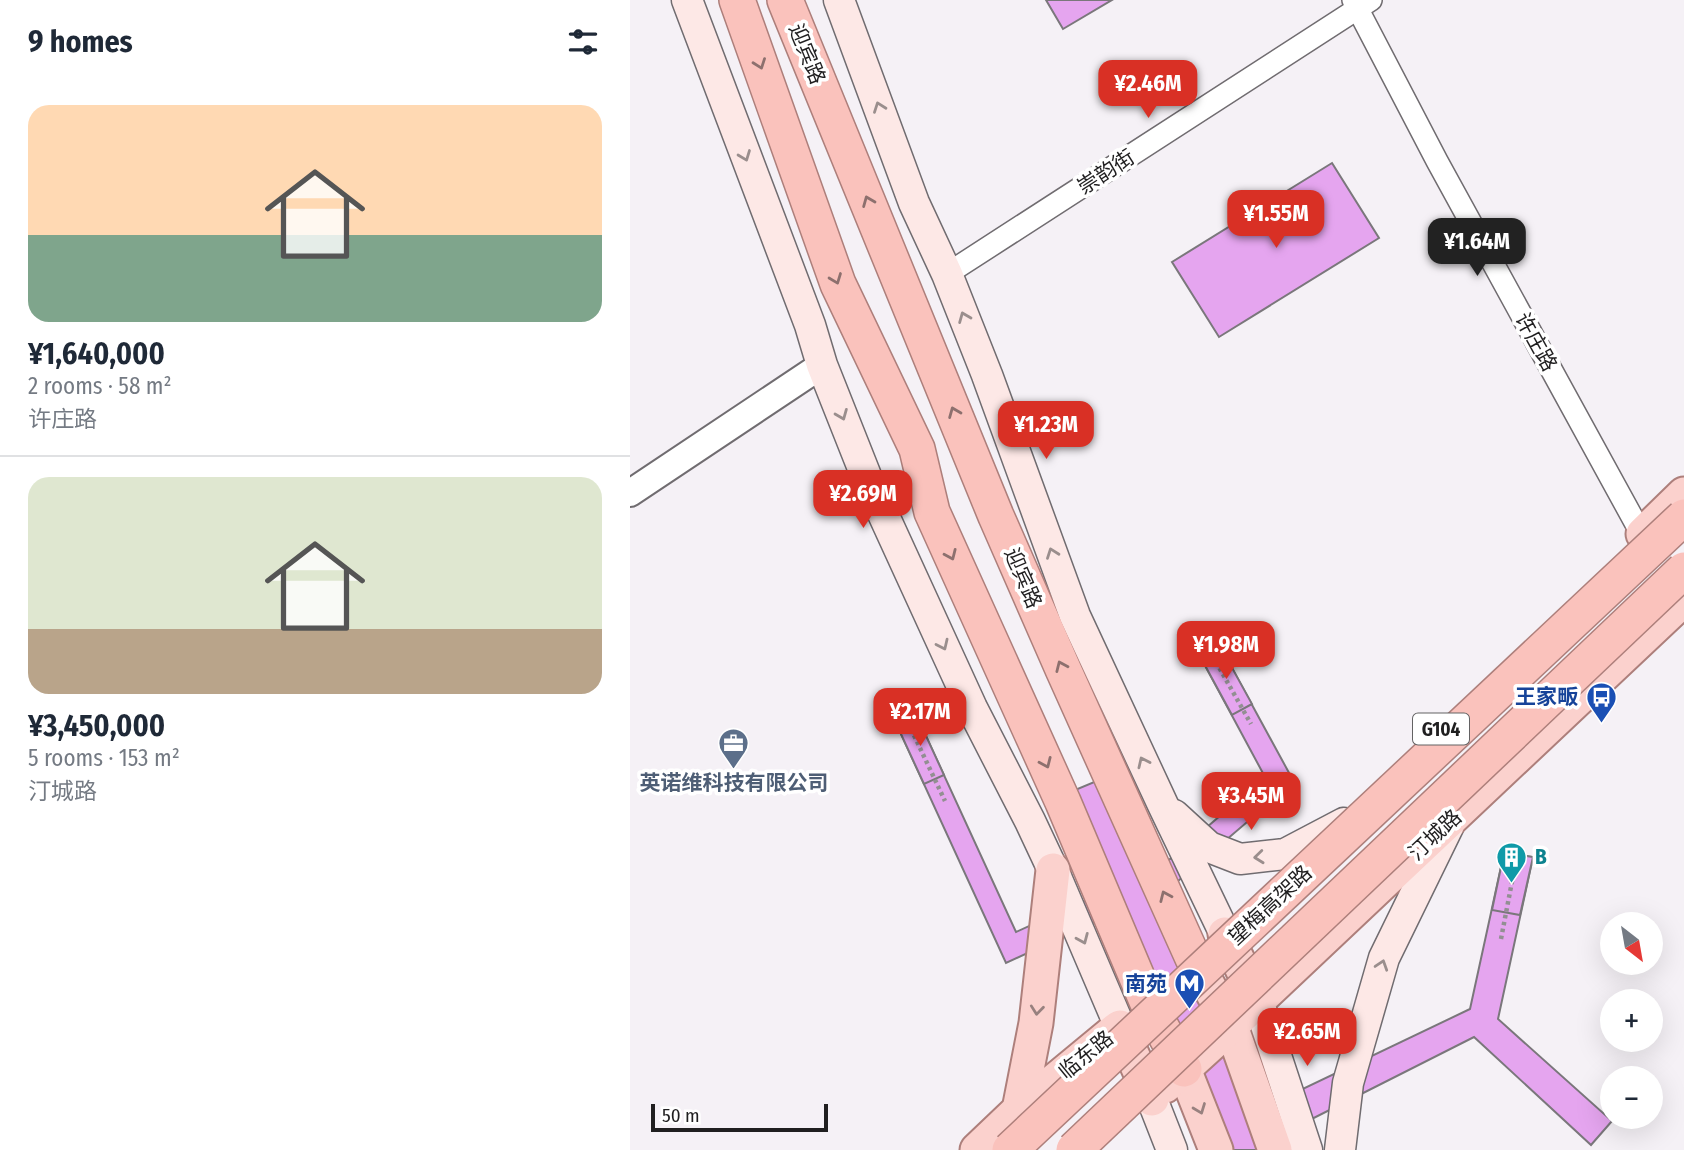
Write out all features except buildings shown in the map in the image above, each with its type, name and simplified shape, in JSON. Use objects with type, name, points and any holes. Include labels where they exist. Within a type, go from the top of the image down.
[{"type":"highway","points":[[737,0],[838,284],[917,449],[932,512],[1063,802],[1147,1001],[1184,1069]]},
{"type":"highway","name":"迎宾路","points":[[785,0],[996,516],[1193,958]]},
{"type":"highway","name":"望梅高架路","points":[[1010,1150],[1684,517]]},
{"type":"highway","name":"望梅高架路","points":[[1074,1150],[1684,570]]},
{"type":"main road","points":[[687,0],[810,325],[822,365],[868,481],[972,708],[1053,870],[1172,1150]]},
{"type":"main road","points":[[839,0],[914,203],[947,274],[987,375],[1075,617],[1258,1001],[1307,1150]]},
{"type":"main road","name":"G104","points":[[1193,958],[1225,934],[1343,823],[1684,494]]},
{"type":"main road","name":"汀城路","points":[[1184,1069],[1684,599]]},
{"type":"main road","points":[[1163,805],[1209,847],[1240,859],[1285,854],[1343,823]]},
{"type":"main road","points":[[1340,1150],[1348,1083],[1384,958],[1452,818]]},
{"type":"main road","points":[[1019,1110],[1036,1023],[1053,870]]},
{"type":"main road","name":"临东路","points":[[977,1150],[1019,1110],[1120,1027],[1193,958]]},
{"type":"main road","name":"迎宾路","points":[[1193,958],[1231,1026],[1275,1150]]},
{"type":"main road","points":[[1094,1150],[1184,1069],[1216,1150]]},
{"type":"street","name":"崇韵街","points":[[947,274],[1361,3]]},
{"type":"street","name":"许庄路","points":[[1361,3],[1437,161],[1642,535]]},
{"type":"street","points":[[630,493],[822,365]]},
{"type":"path","points":[[1216,662],[1251,724]]},
{"type":"path","points":[[911,729],[945,801]]},
{"type":"path","points":[[1501,939],[1515,866]]},
{"type":"place","name":"王家畈","points":[[1601,724]]},
{"type":"place","name":"英诺维科技有限公司","points":[[734,770]]},
{"type":"place","name":"B","points":[[1512,884]]},
{"type":"place","name":"南苑","points":[[1190,1011]]}]
